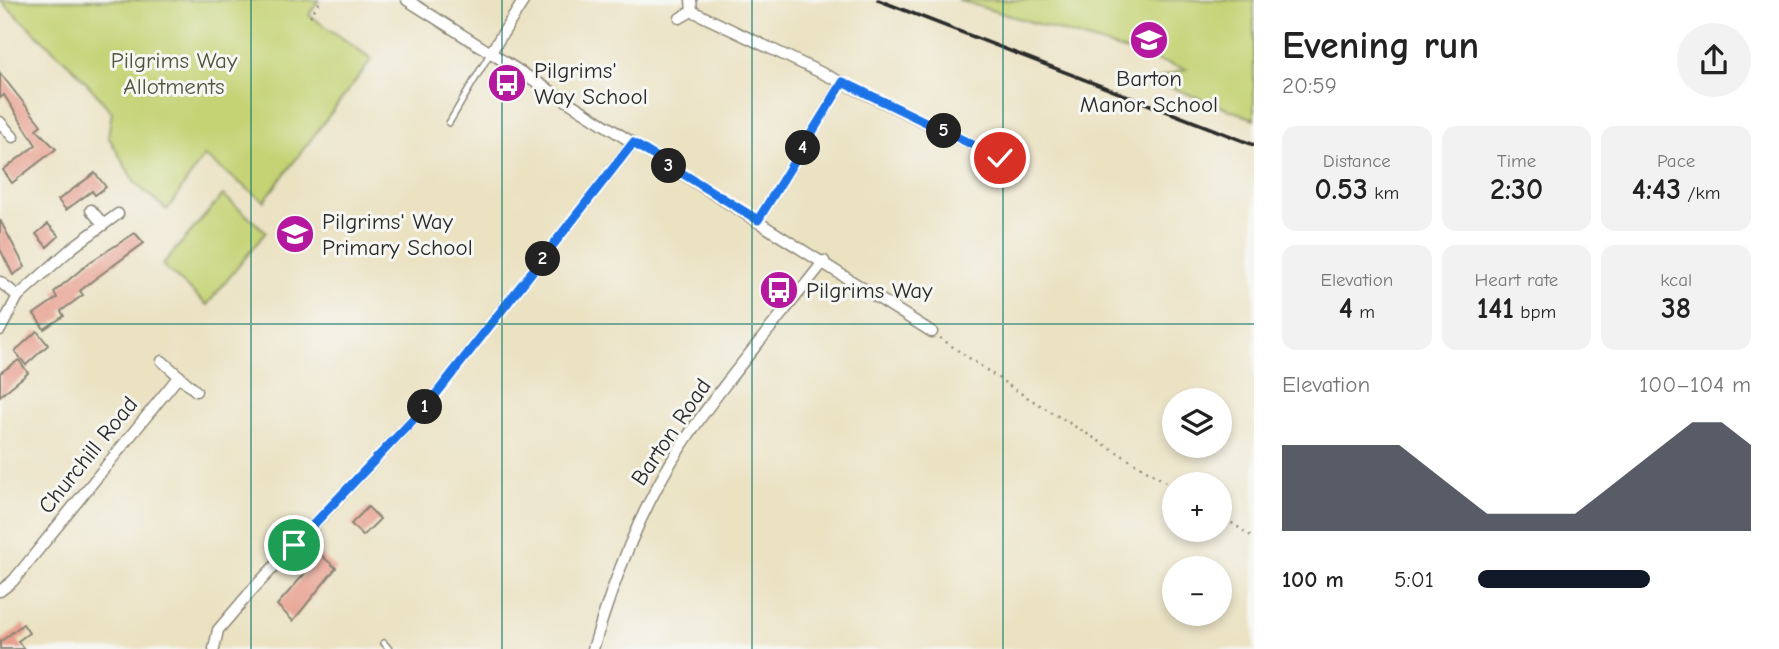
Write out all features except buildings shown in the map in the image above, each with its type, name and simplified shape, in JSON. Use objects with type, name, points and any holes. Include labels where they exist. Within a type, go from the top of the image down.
[{"type":"street","points":[[407,0],[824,261],[932,332]]},
{"type":"street","points":[[491,52],[524,0]]},
{"type":"street","points":[[680,18],[692,6],[1000,158]]},
{"type":"street","points":[[758,220],[843,82]]},
{"type":"street","points":[[2,127],[13,137]]},
{"type":"street","points":[[214,649],[218,630],[253,589],[429,403],[633,143]]},
{"type":"street","points":[[1000,158],[1014,150]]},
{"type":"street","points":[[1000,158],[1001,172]]},
{"type":"street","points":[[91,210],[103,224]]},
{"type":"street","points":[[0,330],[19,296],[118,214]]},
{"type":"street","name":"Barton Road","points":[[593,649],[616,576],[649,502],[680,447],[824,261]]},
{"type":"street","points":[[0,282],[19,296]]},
{"type":"street","points":[[162,362],[197,391]]},
{"type":"street","name":"Churchill Road","points":[[0,591],[13,581],[179,376]]},
{"type":"lane","points":[[449,123],[491,52]]},
{"type":"lane","points":[[384,643],[389,649]]},
{"type":"path","points":[[310,16],[321,0]]},
{"type":"path","points":[[932,332],[1017,391],[1162,480]]},
{"type":"path","points":[[1232,523],[1254,538]]},
{"type":"green space","name":"Pilgrims Way Allotments","points":[[0,0],[319,0],[309,15],[372,59],[264,201],[204,156],[167,210],[135,183],[108,136],[112,112],[76,71]]},
{"type":"green space","name":"Barton Manor School","points":[[958,0],[1254,0],[1254,119],[1152,80],[1186,69]]},
{"type":"green space","points":[[223,195],[266,232],[207,305],[162,265]]},
{"type":"railway","points":[[878,0],[1254,145]]},
{"type":"place","name":"Barton Manor School","points":[[1149,40]]},
{"type":"place","name":"Pilgrims' Way School","points":[[507,83]]},
{"type":"place","name":"Pilgrims' Way Primary School","points":[[295,234]]},
{"type":"place","name":"Pilgrims Way","points":[[779,290]]},
{"type":"route","points":[[294,545],[429,403],[633,143],[758,220],[843,82],[1000,158]]}]
